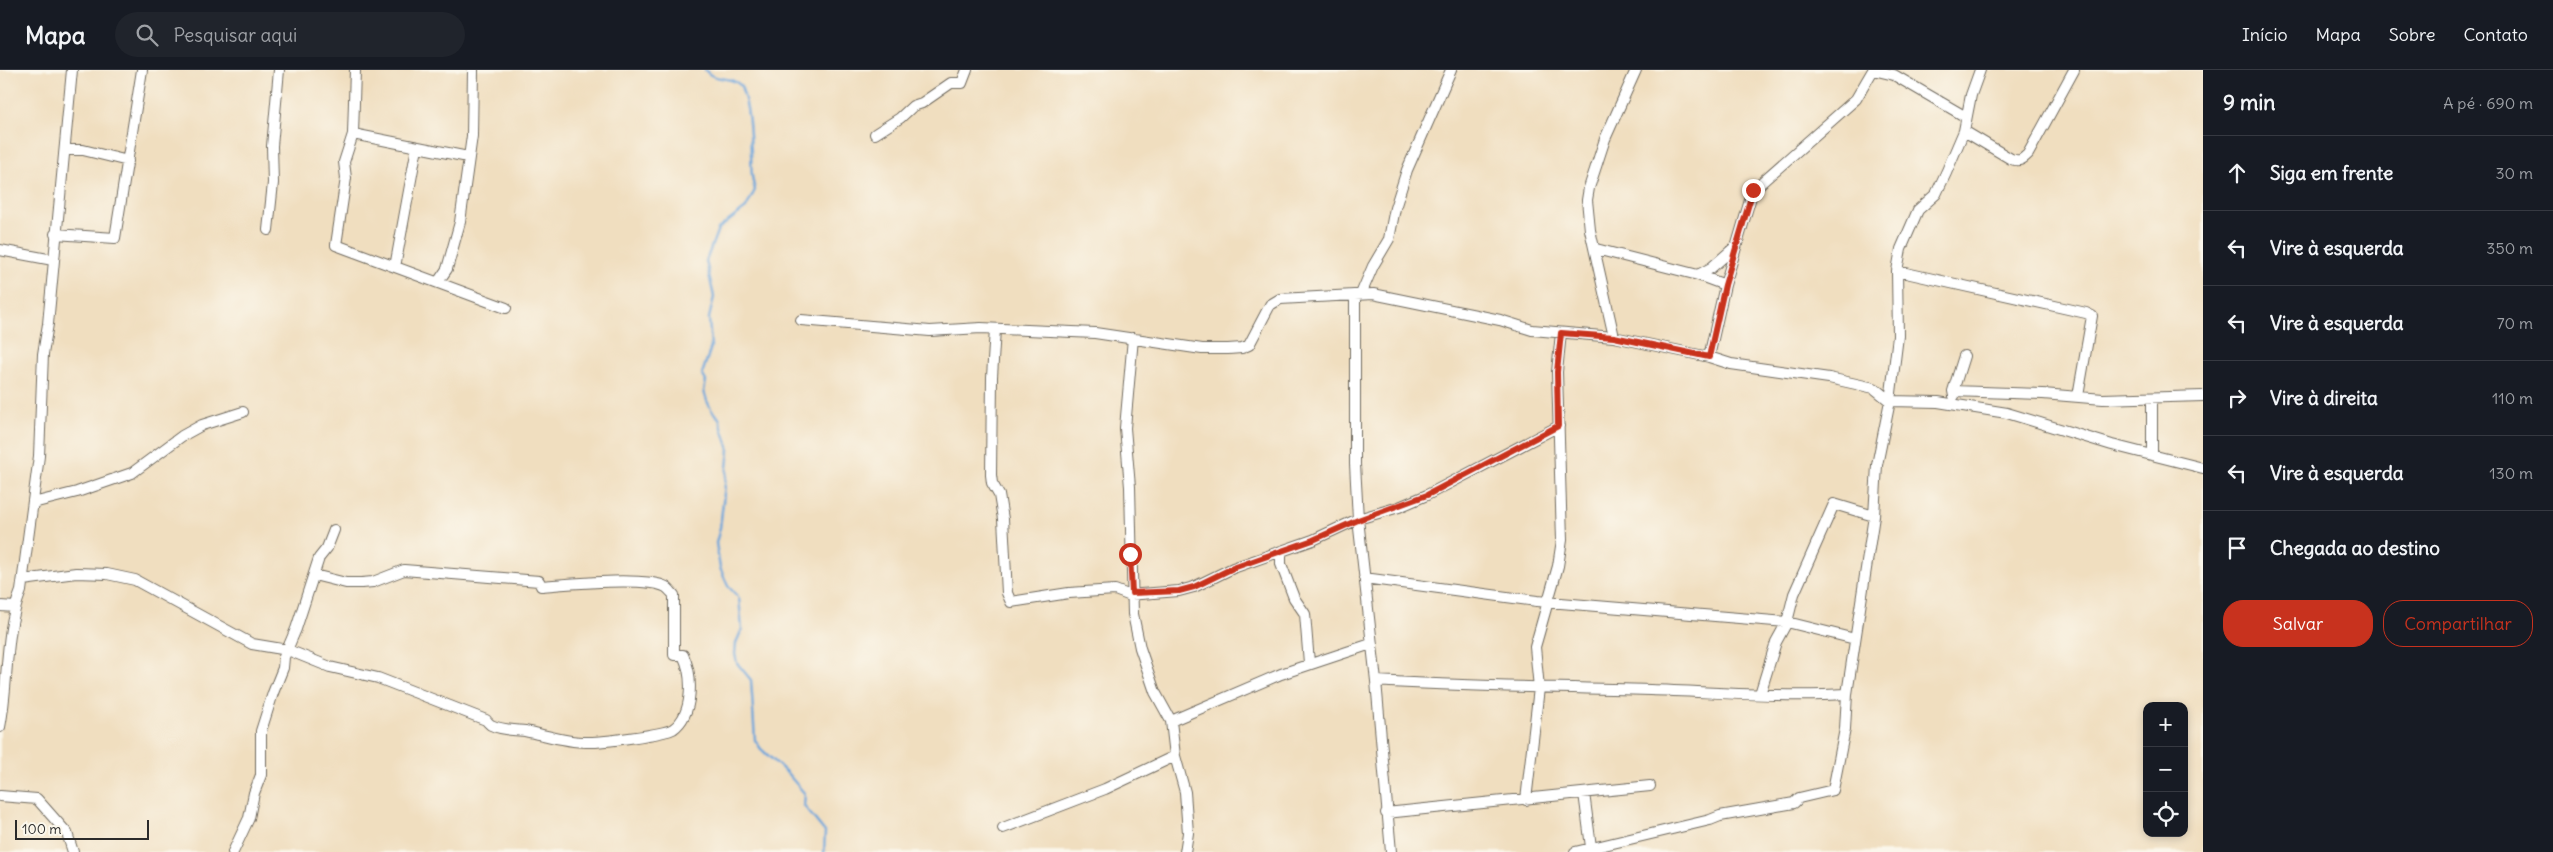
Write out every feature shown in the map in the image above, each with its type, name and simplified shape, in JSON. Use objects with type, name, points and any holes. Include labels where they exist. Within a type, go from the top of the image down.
[{"type":"street","points":[[0,727],[15,607],[23,580],[34,503],[39,456],[43,354],[48,324],[72,70]]},
{"type":"street","points":[[55,234],[115,238],[142,70]]},
{"type":"street","points":[[268,230],[273,183],[272,146],[279,70]]},
{"type":"street","points":[[355,70],[352,134],[344,162],[346,178],[336,245],[506,308]]},
{"type":"street","points":[[438,282],[447,269],[460,222],[474,112],[473,70]]},
{"type":"street","points":[[875,134],[900,118],[913,106],[922,103],[951,83],[962,83],[967,70]]},
{"type":"street","points":[[1391,852],[1386,813],[1376,681],[1358,520],[1355,464],[1358,295],[1390,239],[1395,208],[1407,170],[1451,70]]},
{"type":"street","points":[[1614,337],[1589,223],[1587,200],[1605,139],[1636,70]]},
{"type":"street","points":[[1709,357],[1725,285],[1753,190],[1856,99],[1873,70],[1894,75],[1966,117]]},
{"type":"street","points":[[1575,852],[1720,816],[1787,805],[1794,803],[1799,798],[1833,790],[1845,729],[1847,694],[1874,516],[1877,465],[1890,401],[1898,336],[1897,271],[1907,232],[1918,210],[1936,194],[1964,131],[1966,117],[1980,70]]},
{"type":"street","points":[[1964,131],[2011,159],[2017,161],[2023,159],[2028,154],[2074,70]]},
{"type":"street","points":[[352,134],[468,157]]},
{"type":"street","points":[[395,267],[417,147]]},
{"type":"street","points":[[65,150],[83,150],[128,161]]},
{"type":"street","points":[[1698,275],[1711,268],[1737,244]]},
{"type":"street","points":[[1596,249],[1698,275],[1725,285]]},
{"type":"street","points":[[0,250],[53,260]]},
{"type":"street","points":[[1897,271],[2086,313],[2092,316],[2078,396]]},
{"type":"street","points":[[801,320],[930,331],[995,329],[1095,333],[1202,349],[1242,348],[1249,345],[1270,305],[1280,299],[1373,294],[1500,320],[1532,330],[1614,337],[1709,357],[1731,364],[1829,378],[1874,388],[1890,401],[1956,405],[2007,413],[2203,468]]},
{"type":"street","points":[[995,329],[991,475],[1001,506],[1007,593],[1011,602],[1087,592],[1116,590],[1128,595],[1132,593],[1179,591],[1194,587],[1233,568],[1313,540],[1358,520],[1427,495],[1558,426]]},
{"type":"street","points":[[1526,800],[1539,688],[1535,647],[1558,566],[1562,540],[1557,372],[1561,333]]},
{"type":"street","points":[[1133,338],[1125,428],[1130,487],[1132,593],[1135,628],[1155,692],[1171,721],[1175,756],[1185,792],[1188,812],[1188,833],[1185,852]]},
{"type":"street","points":[[1956,405],[1954,391],[1964,356]]},
{"type":"street","points":[[1954,391],[2078,396],[2103,399],[2203,396]]},
{"type":"street","points":[[2152,398],[2152,454]]},
{"type":"street","points":[[34,503],[77,492],[132,473],[182,436],[202,425],[243,412]]},
{"type":"street","points":[[1760,694],[1774,648],[1787,622],[1794,594],[1834,504],[1874,516]]},
{"type":"street","points":[[233,852],[248,818],[254,793],[260,781],[261,731],[273,693],[284,668],[284,657],[319,558],[327,548],[334,530]]},
{"type":"street","points":[[1281,551],[1282,564],[1294,598],[1305,614],[1308,663]]},
{"type":"street","points":[[23,580],[76,573],[107,574],[135,580],[252,644],[288,650],[330,667],[407,687],[423,696],[486,720],[491,725],[588,742],[656,734],[672,730],[682,721],[686,710],[690,680],[688,665],[684,655],[674,656],[674,595],[666,587],[652,583],[609,582],[541,586],[539,581],[404,570],[373,582],[362,583],[346,583],[314,575]]},
{"type":"street","points":[[1364,578],[1600,607],[1787,622],[1855,639]]},
{"type":"street","points":[[0,606],[15,607]]},
{"type":"street","points":[[1171,721],[1308,663],[1371,644]]},
{"type":"street","points":[[1376,681],[1456,686],[1760,694],[1847,694]]},
{"type":"street","points":[[1003,828],[1105,789],[1175,756]]},
{"type":"street","points":[[1386,813],[1650,786]]},
{"type":"street","points":[[1584,793],[1591,847]]},
{"type":"street","points":[[0,796],[36,799],[67,833],[73,852]]},
{"type":"waterway","points":[[705,70],[713,76],[732,81],[741,86],[749,119],[752,175],[755,190],[746,208],[718,229],[706,261],[714,297],[709,318],[711,347],[702,374],[706,381],[704,391],[712,411],[719,418],[729,450],[720,528],[716,543],[720,568],[728,586],[739,598],[742,629],[736,643],[735,654],[737,663],[751,680],[755,740],[761,749],[787,773],[805,794],[804,806],[825,832],[824,852]]},
{"type":"route","points":[[1130,554],[1132,593],[1179,591],[1194,587],[1233,568],[1313,540],[1358,520],[1399,507],[1427,495],[1558,426],[1557,372],[1561,333],[1614,337],[1709,357],[1725,285],[1753,190]]}]
